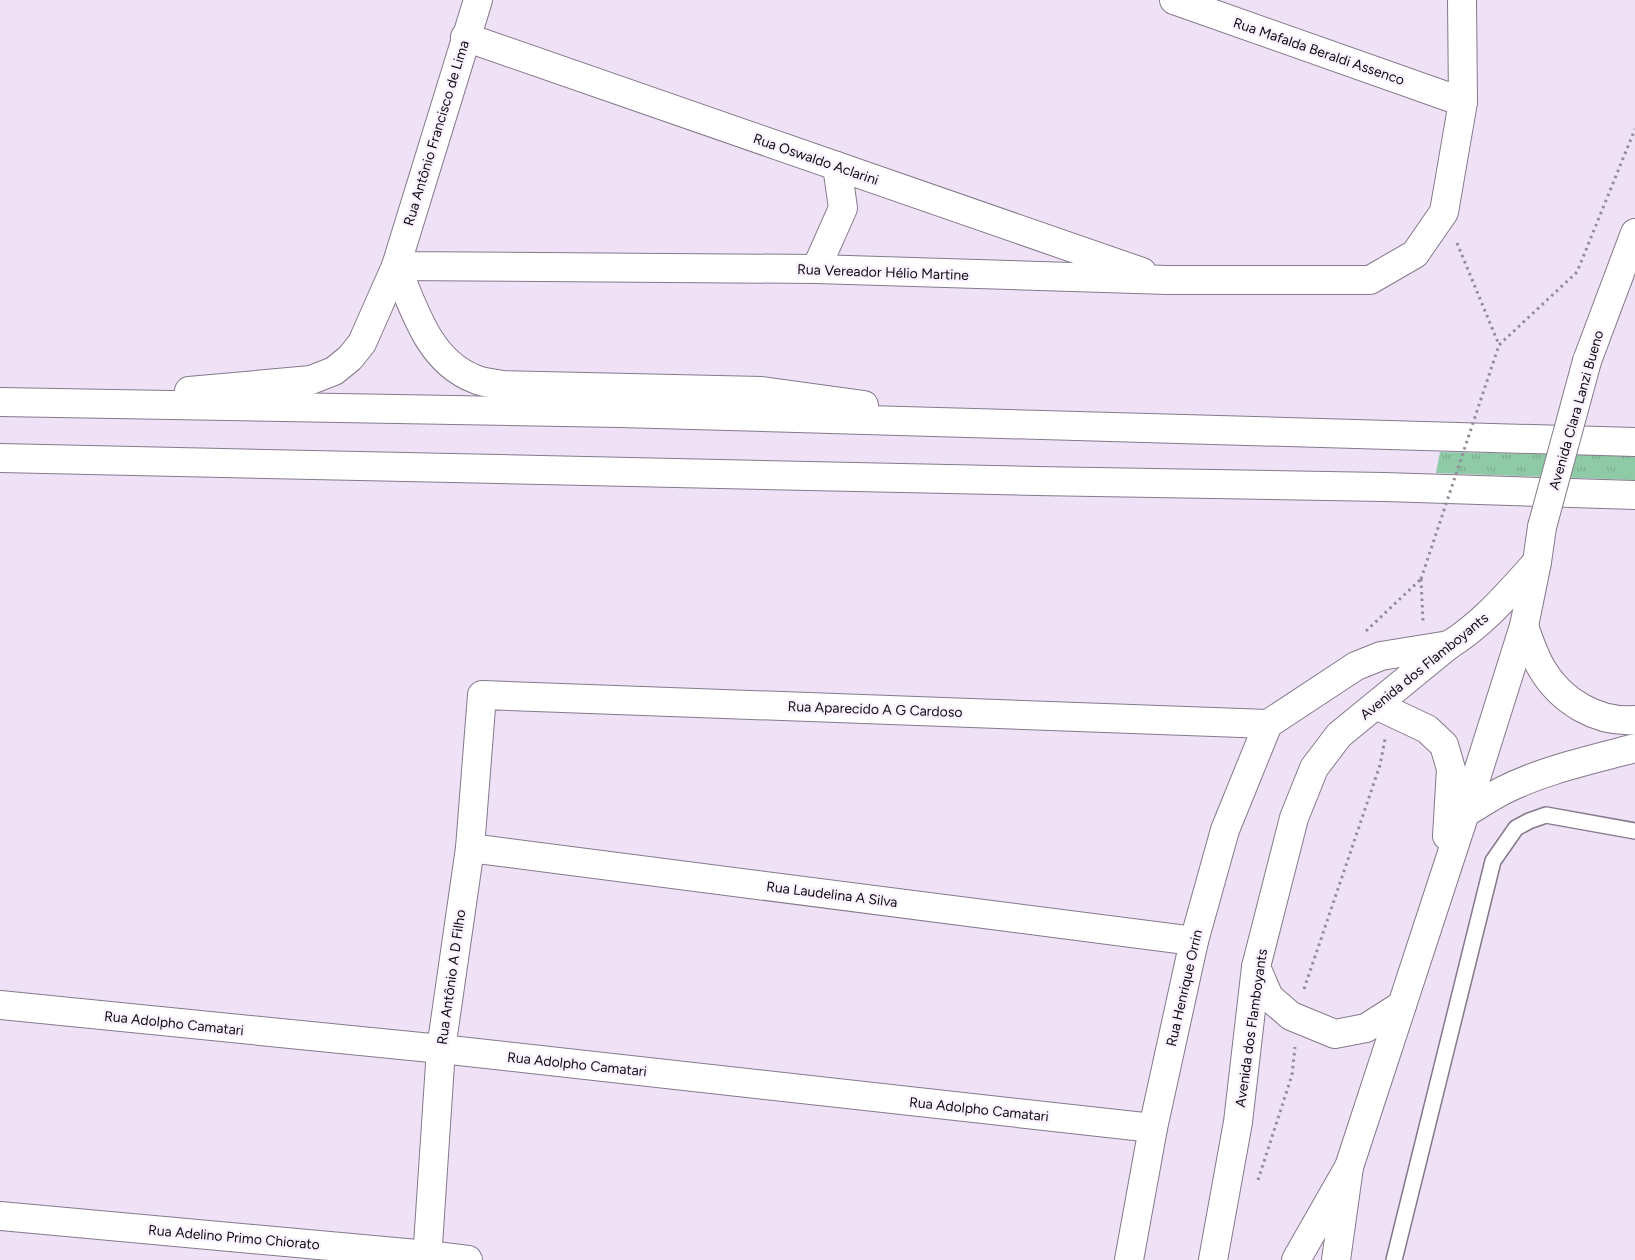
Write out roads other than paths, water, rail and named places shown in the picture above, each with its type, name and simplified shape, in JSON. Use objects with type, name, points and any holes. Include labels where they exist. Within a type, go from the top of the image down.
[{"type":"main road","name":"Rua Antônio Francisco de Lima","points":[[44,404],[311,380],[334,371],[350,358],[362,343],[396,266],[465,37],[478,0]]},
{"type":"main road","name":"Rua Mafalda Beraldi Assenco","points":[[1174,0],[1463,102]]},
{"type":"main road","points":[[1462,0],[1463,102]]},
{"type":"main road","name":"Rua Oswaldo Aclarini","points":[[465,37],[1167,280]]},
{"type":"main road","name":"Rua Vereador Hélio Martine","points":[[396,266],[816,270],[1167,280],[1370,280],[1415,254],[1444,212],[1463,102]]},
{"type":"main road","points":[[816,270],[843,208],[837,166]]},
{"type":"main road","name":"Avenida Clara Lanzi Bueno","points":[[1538,562],[1542,527],[1587,361],[1635,233]]},
{"type":"main road","points":[[396,266],[429,341],[442,358],[460,372],[477,380],[502,385],[762,391],[1009,424]]},
{"type":"main road","points":[[0,402],[620,412],[1635,442]]},
{"type":"main road","points":[[0,458],[1036,481],[1384,486],[1635,495]]},
{"type":"main road","points":[[1336,1260],[1349,1167],[1524,626],[1538,562]]},
{"type":"main road","name":"Avenida dos Flamboyants","points":[[1213,1260],[1238,1122],[1256,967],[1294,818],[1314,768],[1339,735],[1383,708],[1449,645],[1466,635],[1490,613],[1538,562]]},
{"type":"main road","points":[[1524,626],[1541,668],[1555,687],[1569,700],[1586,711],[1610,718],[1635,720]]},
{"type":"main road","points":[[1268,724],[1356,666],[1381,656],[1449,645]]},
{"type":"main road","name":"Rua Aparecido A G Cardoso","points":[[482,695],[1268,724]]},
{"type":"main road","name":"Rua Antônio A D Filho","points":[[428,1257],[441,1049],[470,848],[482,695]]},
{"type":"main road","points":[[1383,708],[1427,729],[1444,744],[1451,769],[1444,878]]},
{"type":"main road","name":"Rua Henrique Orrin","points":[[1129,1260],[1152,1128],[1194,941],[1225,830],[1268,724]]},
{"type":"main road","points":[[1465,813],[1502,791],[1558,770],[1635,748]]},
{"type":"main road","name":"Rua Laudelina A Silva","points":[[470,848],[1194,941]]},
{"type":"main road","points":[[1256,967],[1269,997],[1291,1016],[1336,1034],[1366,1028],[1402,1004]]},
{"type":"main road","name":"Rua Adolpho Camatari","points":[[0,1005],[441,1049],[1152,1128]]},
{"type":"main road","points":[[1296,1260],[1349,1167]]},
{"type":"main road","name":"Rua Adelino Primo Chiorato","points":[[0,1216],[468,1260]]},
{"type":"lane","points":[[1394,1260],[1493,861],[1516,828],[1546,815],[1635,831]]}]
